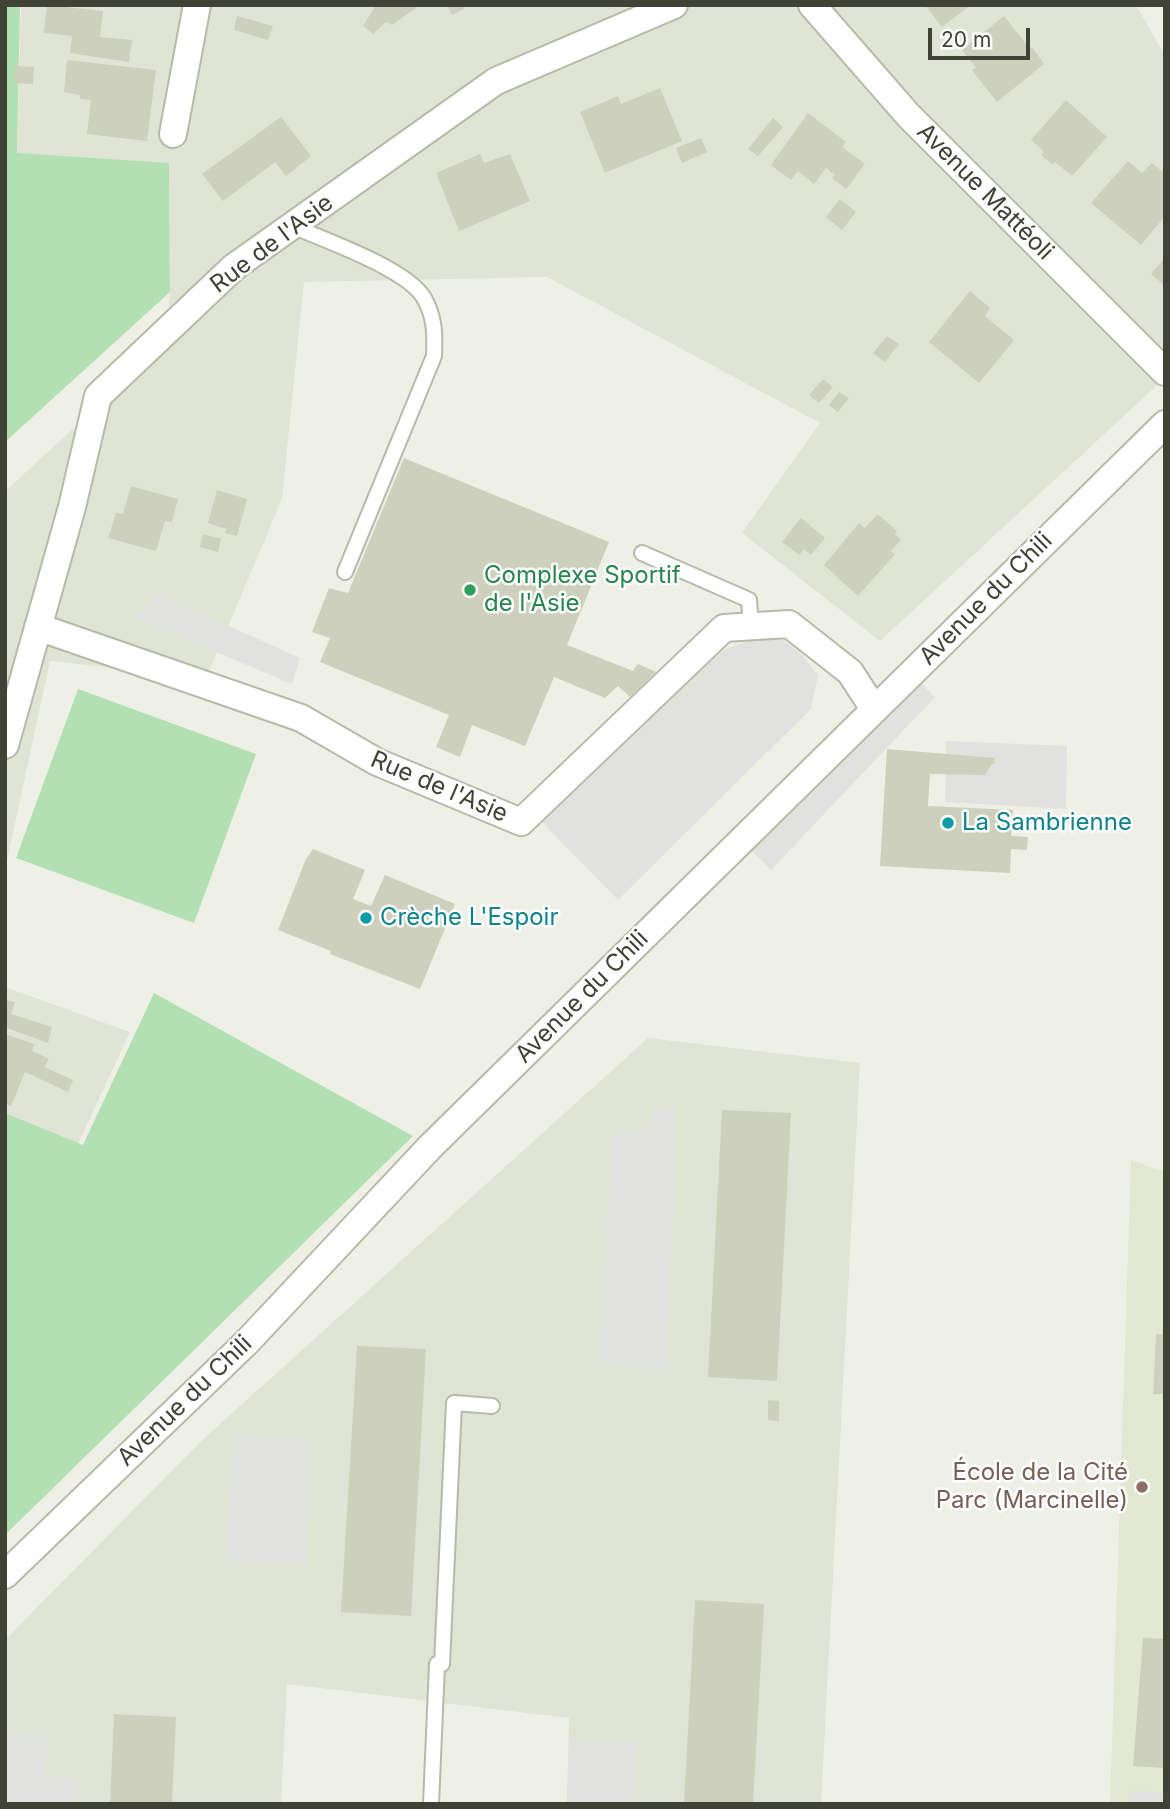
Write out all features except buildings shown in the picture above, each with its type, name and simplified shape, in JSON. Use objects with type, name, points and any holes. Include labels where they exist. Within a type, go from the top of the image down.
[{"type":"street","points":[[173,134],[197,5]]},
{"type":"street","name":"Rue de l'Asie","points":[[5,745],[72,507],[98,396],[234,267],[496,81],[674,5]]},
{"type":"street","name":"Avenue Mattéoli","points":[[813,5],[908,115],[1165,372]]},
{"type":"street","name":"Avenue du Chili","points":[[5,1576],[246,1343],[430,1147],[1165,424]]},
{"type":"street","name":"Rue de l'Asie","points":[[38,627],[302,718],[377,762],[521,822],[723,628],[789,624],[850,673],[874,709]]},
{"type":"lane","points":[[292,226],[396,273],[423,296],[435,325],[434,356],[345,572]]},
{"type":"lane","points":[[642,553],[749,600],[751,626]]},
{"type":"lane","points":[[431,1804],[454,1403],[492,1406]]},
{"type":"shaded area","points":[[21,5],[1136,5],[1165,56],[1165,378],[880,641],[742,533],[820,423],[547,277],[304,282],[282,499],[206,678],[50,661],[5,870],[5,491],[166,344],[170,292],[169,164],[17,154]]},
{"type":"shaded area","points":[[160,595],[300,658],[292,684],[135,618]]},
{"type":"shaded area","points":[[775,636],[802,655],[818,675],[811,709],[618,900],[537,817],[725,649]]},
{"type":"shaded area","points":[[915,677],[935,697],[771,870],[745,844]]},
{"type":"shaded area","points":[[946,741],[1067,746],[1066,809],[945,802]]},
{"type":"shaded area","points":[[5,987],[130,1032],[77,1146],[5,1124]]},
{"type":"shaded area","points":[[648,1038],[860,1063],[821,1804],[567,1804],[569,1718],[287,1684],[281,1804],[5,1804],[5,1640],[200,1442]]},
{"type":"shaded area","points":[[652,1108],[677,1108],[667,1370],[598,1364],[613,1129],[652,1130]]},
{"type":"shaded area","name":"École de la Cité Parc (Marcinelle)","points":[[1131,1160],[1165,1170],[1165,1804],[1110,1804]]},
{"type":"shaded area","points":[[234,1433],[312,1439],[307,1566],[226,1561]]},
{"type":"shaded area","points":[[5,1733],[49,1736],[46,1776],[79,1779],[77,1804],[5,1804]]},
{"type":"shaded area","points":[[637,1739],[635,1804],[567,1804],[569,1741]]},
{"type":"shaded area","points":[[1127,1791],[1165,1792],[1165,1804],[1130,1804]]},
{"type":"green space","points":[[5,5],[20,5],[17,153],[169,163],[170,292],[5,442]]},
{"type":"green space","points":[[78,689],[256,754],[194,923],[16,858]]},
{"type":"green space","points":[[154,993],[413,1136],[5,1535],[5,1113],[83,1145]]},
{"type":"place","name":"Complexe Sportif de l'Asie","points":[[470,590]]},
{"type":"place","name":"La Sambrienne","points":[[948,823]]},
{"type":"place","name":"Crèche L'Espoir","points":[[366,918]]},
{"type":"place","name":"École de la Cité Parc (Marcinelle)","points":[[1142,1487]]}]
